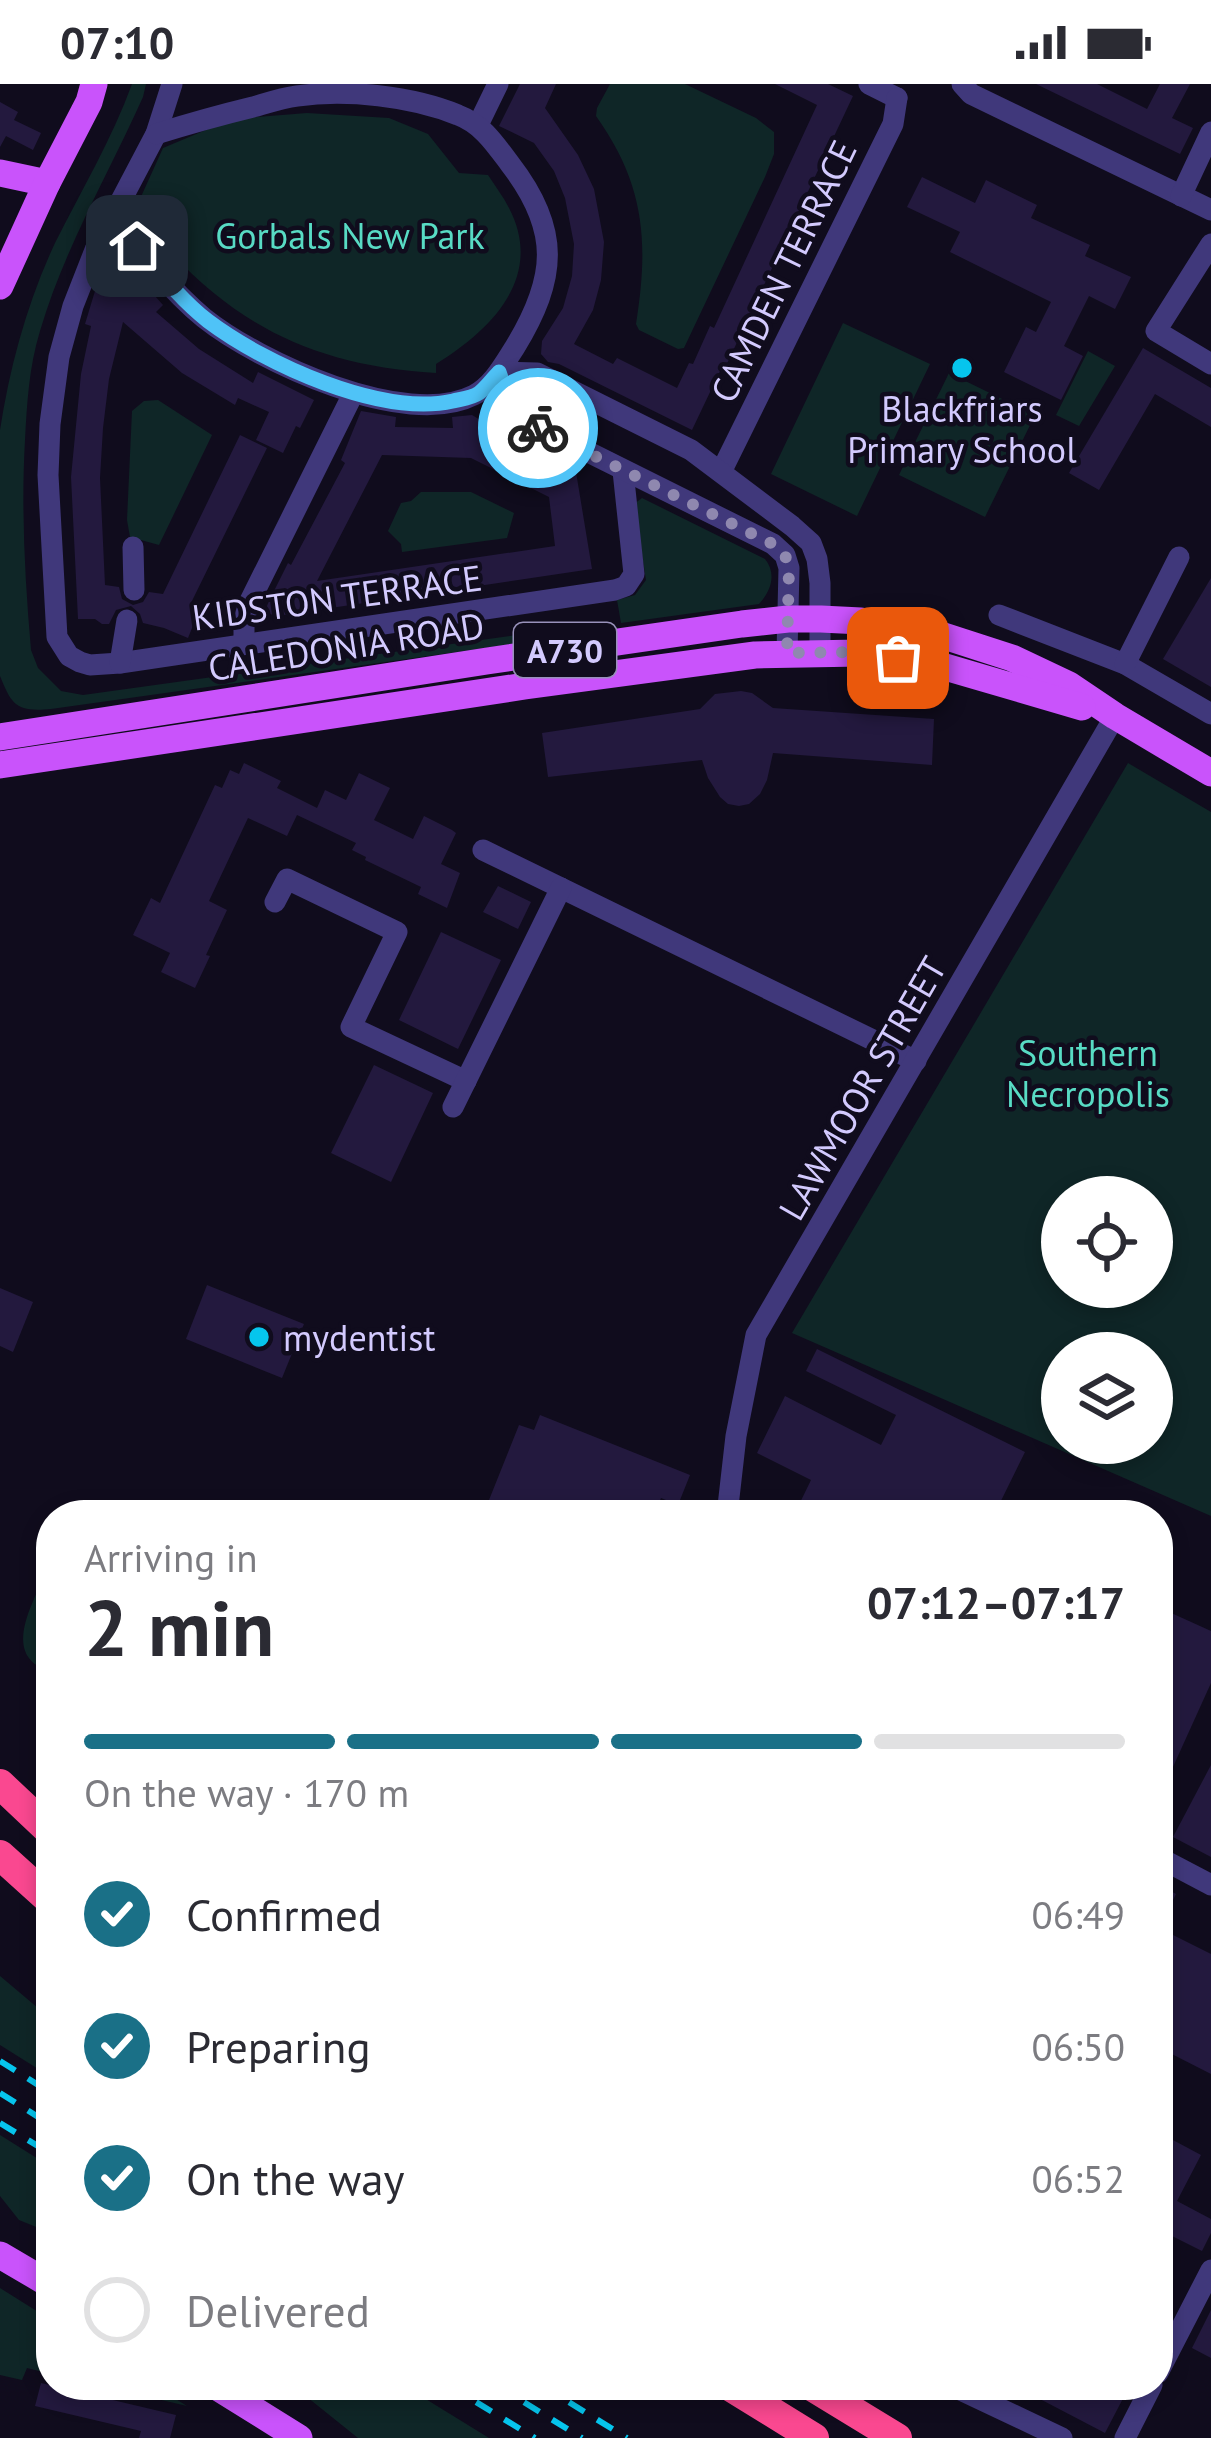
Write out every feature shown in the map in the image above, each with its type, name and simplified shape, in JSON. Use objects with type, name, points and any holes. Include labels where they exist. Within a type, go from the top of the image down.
[{"type":"highway","points":[[0,1784],[36,1818]]},
{"type":"highway","points":[[0,1855],[36,1887]]},
{"type":"highway","points":[[752,2400],[814,2438]]},
{"type":"highway","points":[[835,2400],[897,2438]]},
{"type":"main road","points":[[0,286],[94,84]]},
{"type":"main road","points":[[0,173],[47,184]]},
{"type":"main road","name":"CALEDONIA ROAD","points":[[0,737],[312,687],[788,619],[821,619],[941,635],[1012,658],[1070,685],[1211,773]]},
{"type":"main road","name":"CALEDONIA ROAD","points":[[0,765],[545,683],[820,651],[861,652],[935,664],[1114,716]]},
{"type":"main road","points":[[0,2255],[36,2276]]},
{"type":"main road","points":[[238,2400],[299,2438]]},
{"type":"street","points":[[156,134],[297,96],[365,95],[457,115],[478,125],[537,205],[548,260],[540,302],[499,372],[479,393],[442,404],[353,394],[280,364],[208,321],[164,278],[114,216],[156,134],[172,84]]},
{"type":"street","points":[[478,125],[498,84]]},
{"type":"street","points":[[869,84],[905,91]]},
{"type":"street","points":[[962,84],[971,94],[1211,210]]},
{"type":"street","name":"CAMDEN TERRACE","points":[[721,472],[905,91]]},
{"type":"street","points":[[1181,196],[1211,132]]},
{"type":"street","name":"KIDSTON TERRACE","points":[[114,216],[73,307],[59,357],[50,424],[55,627],[69,656],[90,665],[120,663],[615,590],[626,586],[634,574],[623,471]]},
{"type":"street","points":[[1211,244],[1156,331],[1211,364]]},
{"type":"street","points":[[499,372],[537,373],[691,450],[811,543],[817,560],[820,651]]},
{"type":"street","points":[[499,372],[513,412],[773,544],[785,555],[789,568],[787,653]]},
{"type":"street","points":[[244,644],[249,603],[353,394]]},
{"type":"street","points":[[133,547],[134,590]]},
{"type":"street","points":[[1125,664],[1179,557]]},
{"type":"street","points":[[1000,615],[1125,664],[1211,714]]},
{"type":"street","points":[[120,663],[128,620]]},
{"type":"street","name":"LAWMOOR STREET","points":[[730,1500],[736,1436],[756,1335],[1114,716]]},
{"type":"street","points":[[484,850],[916,1061]]},
{"type":"street","points":[[275,902],[286,879],[397,932],[350,1027],[466,1082]]},
{"type":"street","points":[[453,1107],[561,888]]},
{"type":"street","points":[[1173,1864],[1211,1885]]},
{"type":"street","points":[[1173,2344],[1211,2270]]},
{"type":"street","points":[[982,2400],[1062,2438]]},
{"type":"street","points":[[1125,2438],[1144,2400]]},
{"type":"green space","points":[[132,84],[146,84],[143,97],[61,271],[31,372],[25,440],[25,572],[31,650],[38,668],[61,691],[83,695],[604,623],[606,631],[51,709],[23,708],[12,700],[0,676],[0,430],[4,406],[21,335],[45,266]]},
{"type":"green space","points":[[610,84],[685,84],[756,118],[774,132],[774,154],[765,177],[684,348],[639,330],[636,324],[642,267],[639,215],[625,166],[596,116]]},
{"type":"green space","name":"Gorbals New Park","points":[[307,113],[389,118],[428,134],[459,173],[488,175],[509,208],[521,257],[516,279],[493,318],[436,364],[436,373],[344,359],[266,328],[198,279],[135,210],[163,148],[232,119]]},
{"type":"green space","points":[[843,323],[930,364],[857,516],[771,474]]},
{"type":"green space","points":[[1088,351],[1115,366],[1079,426],[1056,415]]},
{"type":"green space","points":[[949,373],[1035,415],[985,517],[899,475]]},
{"type":"green space","points":[[158,400],[212,435],[159,545],[130,537],[127,520],[132,411],[144,401]]},
{"type":"green space","points":[[421,492],[471,492],[514,513],[507,538],[402,552],[401,544],[388,531],[401,503]]},
{"type":"green space","points":[[642,498],[765,559],[771,582],[759,604],[621,623],[617,600],[635,595],[646,580],[634,504]]},
{"type":"green space","name":"Southern Necropolis","points":[[1128,763],[1211,812],[1211,1516],[1092,1464],[1173,1464],[1173,1332],[1041,1332],[1041,1442],[792,1333]]},
{"type":"green space","points":[[36,1595],[36,1664],[24,1645]]},
{"type":"green space","points":[[0,1976],[36,2006],[36,2068],[0,2045]]},
{"type":"green space","points":[[0,2135],[36,2158],[36,2227],[19,2220],[0,2196]]},
{"type":"green space","points":[[0,2288],[36,2311],[36,2370],[27,2368],[22,2380],[0,2375]]},
{"type":"green space","points":[[311,2400],[427,2400],[489,2438],[358,2438]]},
{"type":"building","points":[[520,84],[556,84],[545,108],[578,155],[594,189],[604,242],[601,280],[593,310],[574,344],[613,364],[617,358],[677,388],[710,326],[714,328],[817,105],[775,84],[828,84],[853,96],[692,430],[548,362],[541,354],[542,341],[563,308],[574,244],[554,171],[534,143],[499,126]]},
{"type":"building","points":[[1036,84],[1097,84],[1147,109],[1160,84],[1190,84],[1172,118],[1193,128],[1180,154]]},
{"type":"building","points":[[0,102],[18,112],[14,120],[41,133],[33,150],[6,136],[0,147]]},
{"type":"building","points":[[922,177],[975,203],[986,180],[1037,205],[1031,218],[1090,245],[1085,256],[1131,277],[1115,309],[1089,296],[1064,346],[1083,356],[1061,400],[1004,372],[1026,327],[1036,332],[1051,302],[950,252],[960,232],[907,207]]},
{"type":"building","points":[[116,252],[163,305],[156,312],[199,349],[253,383],[258,372],[314,400],[283,453],[256,440],[269,412],[238,398],[235,405],[182,373],[123,322],[103,428],[100,478],[105,585],[119,587],[122,599],[133,605],[143,602],[149,592],[163,594],[240,435],[267,448],[190,605],[200,608],[188,638],[143,623],[131,606],[116,610],[109,624],[78,619],[71,477],[81,374],[91,326],[85,324],[95,291]]},
{"type":"building","points":[[1143,348],[1211,388],[1211,427],[1155,394],[1099,490],[1069,473]]},
{"type":"building","points":[[361,411],[396,417],[395,427],[453,428],[452,417],[472,415],[487,424],[484,431],[576,472],[592,569],[270,614],[269,601],[345,463],[341,460]],"holes":[[[382,455],[471,458],[549,497],[555,546],[317,581]]]},
{"type":"building","points":[[1211,578],[1211,687],[1163,659]]},
{"type":"building","points":[[741,691],[773,708],[934,719],[932,765],[773,753],[760,794],[739,806],[720,797],[702,760],[548,777],[542,733],[700,709],[715,694]]},
{"type":"building","points":[[244,763],[281,781],[277,788],[317,808],[325,790],[346,800],[359,773],[390,788],[374,820],[413,839],[424,816],[452,830],[456,833],[441,864],[460,873],[447,908],[418,894],[421,887],[365,860],[352,850],[356,843],[297,815],[287,836],[248,818],[209,901],[227,910],[195,988],[161,972],[170,953],[133,935],[151,898],[160,903],[215,785],[222,788],[230,770],[239,774]]},
{"type":"building","points":[[498,886],[531,902],[518,929],[483,912]]},
{"type":"building","points":[[441,932],[501,960],[458,1049],[399,1020]]},
{"type":"building","points":[[374,1065],[433,1093],[391,1182],[331,1153]]},
{"type":"building","points":[[207,1285],[304,1324],[282,1378],[186,1339]]},
{"type":"building","points":[[0,1288],[33,1302],[13,1352],[0,1346]]},
{"type":"building","points":[[817,1349],[1025,1452],[1001,1500],[801,1500],[811,1480],[757,1453],[785,1396],[881,1445],[896,1415],[806,1371]]},
{"type":"building","points":[[540,1415],[690,1475],[680,1500],[489,1500],[519,1425],[534,1430]]},
{"type":"building","points":[[1173,1614],[1211,1631],[1211,1683],[1173,1767]]},
{"type":"building","points":[[1211,1765],[1211,1857],[1173,1837]]},
{"type":"building","points":[[1173,1935],[1211,1954],[1211,2074],[1173,2055]]},
{"type":"building","points":[[1173,2140],[1201,2155],[1177,2201],[1211,2219],[1211,2233],[1202,2251],[1173,2236]]},
{"type":"building","points":[[1211,2310],[1211,2358],[1192,2348]]},
{"type":"building","points":[[37,2400],[113,2400],[176,2415],[170,2438],[139,2438],[141,2431],[35,2406]]},
{"type":"building","points":[[1042,2400],[1122,2400],[1105,2433]]},
{"type":"railway","points":[[0,2061],[36,2084]]},
{"type":"railway","points":[[0,2093],[36,2116]]},
{"type":"railway","points":[[0,2123],[36,2145]]},
{"type":"railway","points":[[473,2400],[535,2438]]},
{"type":"railway","points":[[520,2400],[582,2438]]},
{"type":"railway","points":[[565,2400],[627,2438]]},
{"type":"way so far","points":[[538,428],[773,544],[785,555],[789,568],[787,653],[861,652],[898,658]]},
{"type":"place","name":"Blackfriars Primary School","points":[[962,368]]},
{"type":"place","name":"mydentist","points":[[259,1337]]},
{"type":"route","points":[[137,246],[208,321],[280,364],[353,394],[425,404],[479,393],[499,372],[513,412],[538,428]]}]
